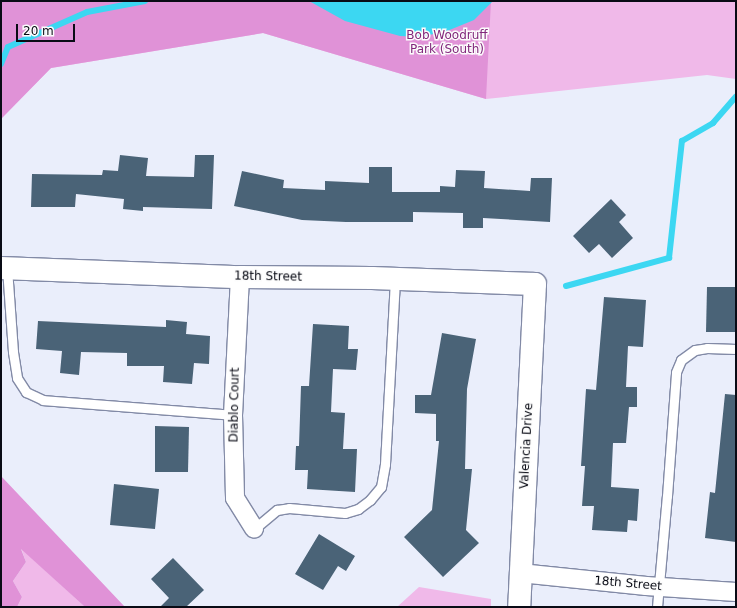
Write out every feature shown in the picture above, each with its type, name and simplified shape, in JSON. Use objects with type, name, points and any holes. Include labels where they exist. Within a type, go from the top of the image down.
[{"type":"street","name":"18th Street","points":[[4,268],[535,284]]},
{"type":"street","name":"Diablo Court","points":[[240,276],[234,415],[235,498],[254,529]]},
{"type":"street","name":"Valencia Drive","points":[[519,607],[535,284]]},
{"type":"street","name":"18th Street","points":[[520,573],[658,587],[736,592]]},
{"type":"lane","points":[[4,268],[17,378],[26,392],[43,400],[234,415]]},
{"type":"lane","points":[[254,529],[277,510],[289,508],[345,513],[358,509],[370,500],[381,487],[385,464],[395,279]]},
{"type":"lane","points":[[657,607],[676,372],[681,360],[695,350],[707,348],[736,349]]},
{"type":"green space","points":[[1,1],[736,1],[736,79],[707,75],[486,99],[263,33],[51,68],[1,119]]},
{"type":"green space","name":"Bob Woodruff Park (South)","points":[[1,1],[491,1],[486,99],[263,33],[51,68],[1,119]]},
{"type":"green space","points":[[1,476],[125,607],[85,607],[21,549],[26,562],[13,581],[22,597],[17,607],[1,607]]},
{"type":"green space","points":[[21,548],[85,607],[17,607],[22,597],[13,581],[26,562]]},
{"type":"green space","points":[[419,587],[491,599],[491,607],[397,607]]},
{"type":"water","points":[[309,1],[493,1],[474,20],[447,31],[420,37],[400,36],[345,21]]},
{"type":"building","points":[[120,155],[148,158],[146,176],[194,177],[195,155],[214,155],[212,209],[143,207],[143,211],[123,209],[124,199],[76,194],[75,207],[31,207],[32,174],[102,175],[103,170],[118,171]]},
{"type":"building","points":[[369,167],[392,167],[392,192],[440,192],[440,186],[455,187],[456,170],[485,171],[484,188],[530,191],[531,178],[552,178],[550,222],[483,218],[483,228],[463,228],[463,213],[413,212],[413,222],[346,222],[302,220],[234,206],[242,171],[284,180],[283,188],[325,190],[325,181],[369,183]]},
{"type":"building","points":[[611,199],[626,215],[619,222],[633,238],[612,258],[599,244],[589,253],[573,236]]},
{"type":"building","points":[[707,287],[736,287],[736,332],[706,332]]},
{"type":"building","points":[[604,297],[646,300],[643,347],[628,346],[626,387],[637,387],[637,407],[629,407],[626,443],[613,443],[611,487],[639,489],[637,521],[628,520],[627,532],[592,530],[594,506],[582,506],[585,466],[581,466],[586,389],[596,390]]},
{"type":"building","points":[[166,320],[187,322],[186,334],[210,336],[209,364],[194,363],[192,384],[163,382],[164,366],[127,366],[127,353],[81,352],[79,375],[60,373],[62,351],[36,349],[38,321],[166,327]]},
{"type":"building","points":[[313,324],[349,326],[348,349],[358,349],[356,370],[333,369],[331,412],[345,413],[343,449],[357,449],[355,492],[307,489],[308,470],[295,470],[296,446],[299,446],[301,386],[309,386]]},
{"type":"building","points":[[442,333],[476,339],[467,389],[465,469],[472,469],[466,530],[479,543],[443,577],[404,537],[432,510],[439,441],[436,441],[436,414],[415,413],[415,395],[431,395]]},
{"type":"building","points":[[725,394],[736,395],[736,542],[705,538],[710,492],[715,493]]},
{"type":"building","points":[[155,426],[189,427],[188,472],[155,472]]},
{"type":"building","points":[[114,484],[159,489],[155,529],[110,525]]},
{"type":"building","points":[[319,534],[355,556],[346,571],[338,566],[323,590],[295,574]]},
{"type":"building","points":[[173,558],[204,590],[186,607],[160,607],[169,598],[151,579]]},
{"type":"waterway","points":[[1,64],[8,47],[87,12],[145,1]]},
{"type":"waterway","points":[[566,286],[669,258],[682,141],[713,123],[736,97]]}]
